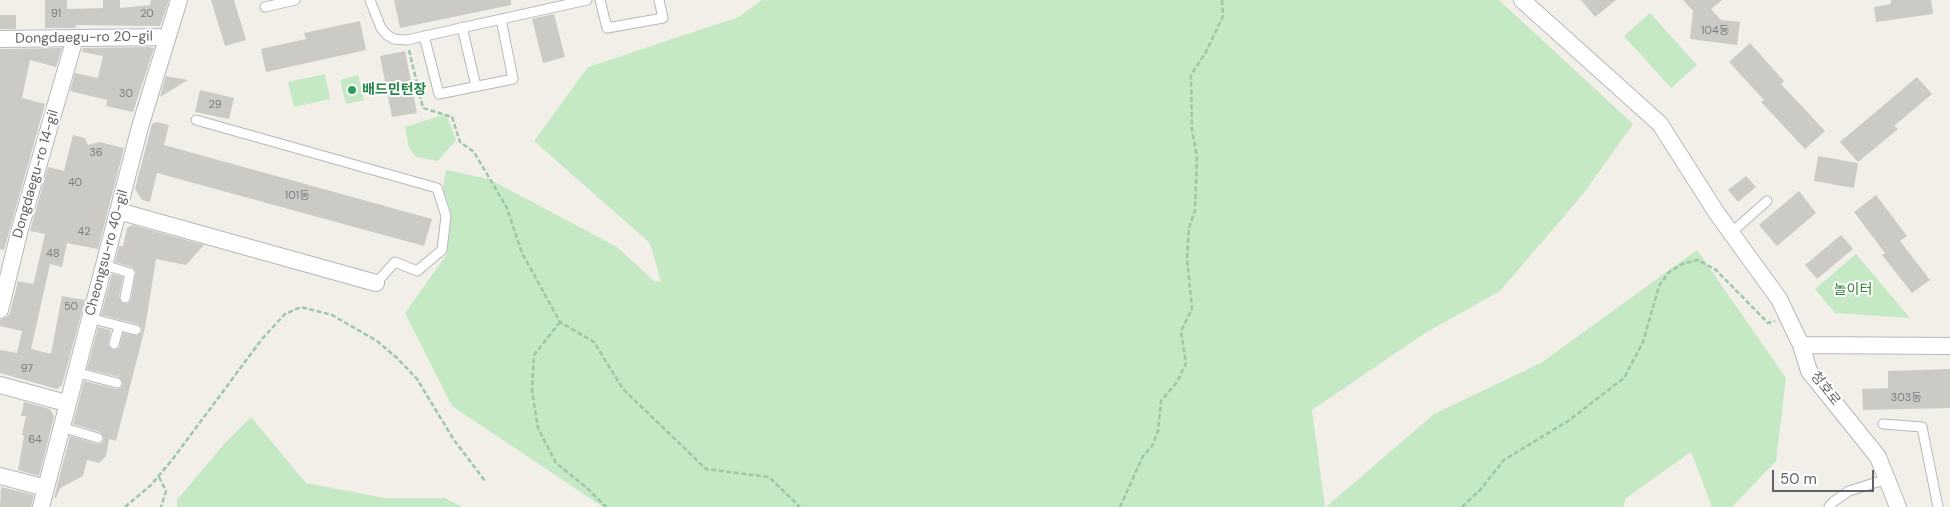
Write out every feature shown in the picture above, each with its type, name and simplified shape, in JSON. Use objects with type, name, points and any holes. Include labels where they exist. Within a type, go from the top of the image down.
[{"type":"street","name":"Cheongsu-ro 40-gil","points":[[41,507],[66,403],[118,211],[179,0]]},
{"type":"street","name":"청호로","points":[[1522,0],[1660,124],[1731,233],[1779,299],[1801,345],[1810,371],[1878,457],[1898,507]]},
{"type":"street","name":"Dongdaegu-ro 20-gil","points":[[0,39],[167,37]]},
{"type":"street","name":"Dongdaegu-ro 14-gil","points":[[0,310],[20,229],[75,38]]},
{"type":"street","points":[[118,211],[376,283]]},
{"type":"street","points":[[1801,345],[1950,346]]},
{"type":"street","points":[[0,385],[66,403]]},
{"type":"street","points":[[0,476],[46,488]]},
{"type":"lane","points":[[265,7],[295,0]]},
{"type":"lane","points":[[370,0],[381,28],[387,35],[394,39],[407,40],[587,0]]},
{"type":"lane","points":[[600,0],[607,28],[663,18],[659,0]]},
{"type":"lane","points":[[424,36],[439,94],[513,79],[501,19]]},
{"type":"lane","points":[[462,27],[476,86]]},
{"type":"lane","points":[[196,120],[437,188],[446,216],[442,250],[417,271],[395,262],[376,283]]},
{"type":"lane","points":[[1731,233],[1767,202]]},
{"type":"lane","points":[[104,264],[130,273],[125,298]]},
{"type":"lane","points":[[90,318],[136,330]]},
{"type":"lane","points":[[114,344],[119,326]]},
{"type":"lane","points":[[75,372],[117,383]]},
{"type":"lane","points":[[1883,424],[1922,427],[1938,507]]},
{"type":"lane","points":[[61,427],[98,438]]},
{"type":"lane","points":[[1830,507],[1833,502],[1849,491],[1888,479]]},
{"type":"path","points":[[1120,507],[1158,431],[1162,401],[1177,382],[1186,363],[1181,331],[1192,309],[1187,258],[1188,228],[1195,210],[1197,156],[1192,131],[1192,75],[1206,52],[1223,16],[1222,0]]},
{"type":"path","points":[[407,40],[423,108],[452,117],[460,142],[474,152],[507,208],[522,253],[560,322],[594,342],[623,389],[706,469],[769,477],[800,507]]},
{"type":"path","points":[[1462,507],[1480,490],[1504,460],[1568,421],[1624,378],[1644,342],[1659,286],[1669,272],[1682,264],[1698,260],[1716,270],[1768,323],[1787,317]]},
{"type":"path","points":[[125,507],[158,477],[262,339],[285,314],[301,307],[332,315],[377,341],[397,358],[417,379],[454,440],[486,481]]},
{"type":"path","points":[[560,322],[534,355],[532,391],[538,428],[556,463],[587,488],[606,507]]},
{"type":"path","points":[[158,477],[166,491],[160,507]]},
{"type":"green space","points":[[762,0],[1499,0],[1633,124],[1583,194],[1500,291],[1425,333],[1312,410],[1325,507],[603,507],[452,406],[405,313],[447,254],[451,212],[443,188],[446,170],[489,179],[617,247],[654,281],[661,282],[650,243],[534,141],[588,67],[739,17]]},
{"type":"green space","points":[[1650,13],[1697,65],[1671,88],[1624,36]]},
{"type":"green space","points":[[325,74],[330,99],[294,107],[288,82]]},
{"type":"green space","name":"배드민턴장","points":[[358,75],[364,100],[346,104],[340,80]]},
{"type":"green space","points":[[446,114],[456,140],[438,161],[416,157],[409,148],[405,127]]},
{"type":"green space","points":[[1697,250],[1786,378],[1776,461],[1732,507],[1712,507],[1691,452],[1626,498],[1623,507],[1326,507],[1434,414],[1541,363]]},
{"type":"green space","name":"놀이터","points":[[1856,254],[1910,318],[1835,313],[1815,289]]},
{"type":"green space","points":[[251,417],[306,483],[384,498],[445,498],[462,507],[177,507],[177,500],[225,443]]},
{"type":"building","points":[[45,0],[67,0],[67,9],[103,8],[103,0],[120,0],[120,8],[150,5],[151,0],[169,0],[160,26],[76,25],[75,28],[45,28]]},
{"type":"building","points":[[211,0],[234,0],[246,40],[225,46]]},
{"type":"building","points":[[394,0],[511,0],[511,5],[400,28]]},
{"type":"building","points":[[1581,0],[1616,0],[1595,17]]},
{"type":"building","points":[[1683,0],[1722,0],[1711,9],[1721,20],[1740,22],[1737,45],[1690,39],[1693,11]]},
{"type":"building","points":[[1891,0],[1931,0],[1933,14],[1876,22],[1874,7],[1891,4]]},
{"type":"building","points":[[554,14],[565,57],[543,63],[532,19]]},
{"type":"building","points":[[0,15],[16,15],[16,29],[0,29]]},
{"type":"building","points":[[360,21],[366,50],[266,72],[261,49],[306,39],[304,33]]},
{"type":"building","points":[[1750,43],[1784,81],[1781,84],[1825,131],[1805,149],[1761,102],[1764,100],[1729,62]]},
{"type":"building","points":[[62,48],[56,67],[30,60],[22,98],[45,104],[4,250],[0,249],[0,49]]},
{"type":"building","points":[[83,48],[154,48],[133,112],[106,106],[107,100],[70,91],[75,73],[98,78],[103,56],[82,52]]},
{"type":"building","points":[[405,51],[417,113],[392,117],[380,56]]},
{"type":"building","points":[[166,76],[188,80],[160,97]]},
{"type":"building","points":[[1917,77],[1932,94],[1894,126],[1898,129],[1858,162],[1840,142]]},
{"type":"building","points":[[200,90],[234,98],[229,119],[195,112]]},
{"type":"building","points":[[157,122],[169,125],[164,145],[432,219],[424,246],[157,173],[150,202],[142,200],[135,189],[152,124]]},
{"type":"building","points":[[73,135],[85,138],[88,145],[99,142],[124,148],[98,249],[67,243],[62,267],[50,264],[31,349],[51,354],[62,296],[85,300],[62,385],[57,389],[0,373],[0,350],[17,353],[22,331],[0,326],[0,320],[7,317],[10,313],[18,281],[33,284],[34,282],[45,234],[30,231],[48,167],[64,171]]},
{"type":"building","points":[[1818,156],[1858,163],[1854,188],[1814,181]]},
{"type":"building","points":[[1746,176],[1756,187],[1738,202],[1728,190]]},
{"type":"building","points":[[1799,191],[1816,213],[1777,246],[1759,225]]},
{"type":"building","points":[[1876,195],[1907,236],[1900,241],[1930,280],[1912,293],[1882,255],[1885,253],[1854,212]]},
{"type":"building","points":[[132,225],[204,245],[186,265],[156,259],[145,328],[116,441],[109,439],[106,456],[99,463],[87,460],[83,476],[60,488],[56,498],[54,498],[70,436],[97,444],[102,443],[104,439],[100,432],[73,424],[84,381],[116,389],[121,388],[123,384],[119,377],[87,369],[98,327],[111,330],[108,345],[113,350],[119,348],[123,333],[137,336],[142,332],[142,328],[138,324],[101,315],[112,274],[123,277],[119,297],[121,302],[127,304],[131,300],[136,271],[132,267],[115,262],[119,246],[123,246],[127,228]]},
{"type":"building","points":[[1841,235],[1853,249],[1817,279],[1805,265]]},
{"type":"building","points":[[1950,369],[1950,408],[1863,410],[1862,389],[1888,388],[1888,371]]},
{"type":"building","points":[[24,402],[50,409],[54,417],[39,476],[18,470],[26,416],[21,416]]},
{"type":"building","points":[[1,487],[34,495],[31,507],[0,507]]},
{"type":"place","name":"배드민턴장","points":[[352,90]]}]
